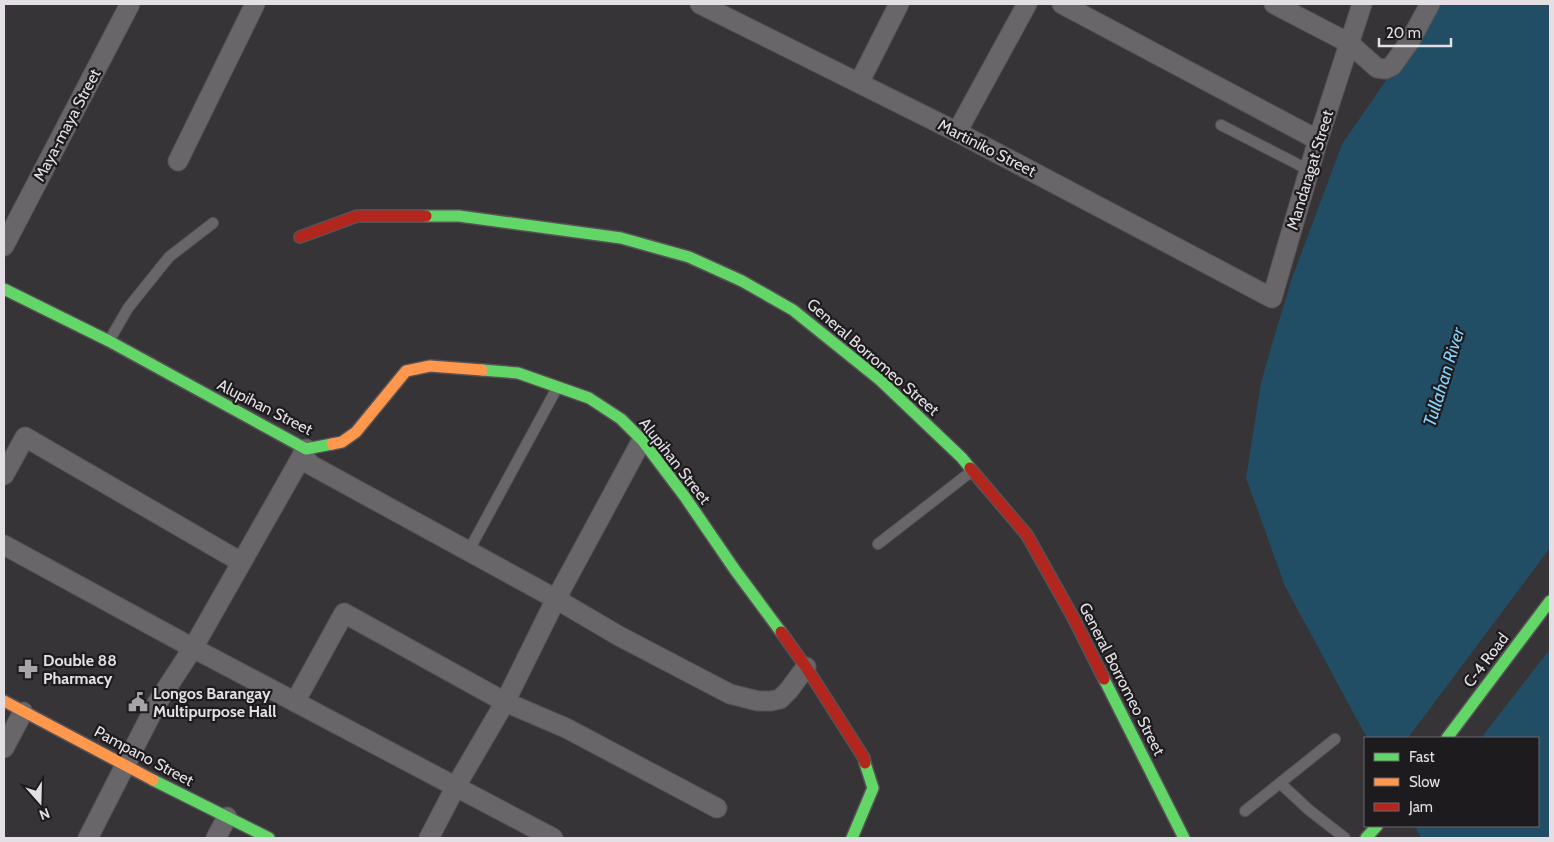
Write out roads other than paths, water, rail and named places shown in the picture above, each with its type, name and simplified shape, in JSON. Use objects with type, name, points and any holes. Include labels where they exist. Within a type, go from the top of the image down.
[{"type":"main road","name":"General Borromeo Street","points":[[300,237],[357,216],[459,216],[621,238],[689,257],[742,281],[793,310],[880,380],[962,458],[1027,535],[1074,619],[1180,837]]},
{"type":"main road","name":"Alupihan Street","points":[[4,289],[109,341],[304,452],[342,442],[356,432],[406,371],[430,366],[518,373],[589,398],[621,419],[642,440],[685,497],[735,570],[767,611],[806,667],[864,758],[873,788],[852,838]]},
{"type":"main road","name":"C-4 Road","points":[[1448,737],[1550,601]]},
{"type":"main road","name":"Pampano Street","points":[[4,701],[126,766],[269,838]]},
{"type":"main road","points":[[1366,838],[1376,827]]},
{"type":"street","points":[[178,161],[255,4]]},
{"type":"street","name":"Martiniko Street","points":[[700,4],[731,11],[859,83],[957,132],[1272,298]]},
{"type":"street","points":[[859,83],[899,4]]},
{"type":"street","points":[[957,132],[1027,4]]},
{"type":"street","points":[[1062,4],[1318,140]]},
{"type":"street","points":[[1274,4],[1349,43],[1377,68],[1385,69],[1392,66],[1406,47],[1430,4]]},
{"type":"street","name":"Mandaragat Street","points":[[1272,298],[1318,140],[1362,4]]},
{"type":"street","name":"Maya-maya Street","points":[[4,246],[128,5]]},
{"type":"street","points":[[4,475],[25,437],[241,562]]},
{"type":"street","points":[[429,838],[456,786],[505,702],[556,599],[642,440]]},
{"type":"street","points":[[304,452],[311,465],[556,599],[619,636],[730,694],[758,701],[780,699],[806,667]]},
{"type":"street","points":[[88,838],[157,703],[193,648],[304,452]]},
{"type":"street","points":[[4,545],[193,648],[553,838]]},
{"type":"street","points":[[295,702],[344,613],[505,702],[566,728],[717,808]]},
{"type":"street","points":[[4,748],[23,712]]},
{"type":"street","points":[[216,838],[227,817]]},
{"type":"lane","points":[[1221,125],[1309,170]]},
{"type":"lane","points":[[109,341],[128,308],[169,258],[213,223]]},
{"type":"lane","points":[[468,552],[558,387]]},
{"type":"lane","points":[[878,544],[973,471]]},
{"type":"lane","points":[[1245,811],[1335,739]]},
{"type":"lane","points":[[1280,783],[1309,810],[1345,838]]},
{"type":"water","name":"Tullahan River","points":[[1439,4],[1550,4],[1550,838],[1421,838],[1416,827],[1539,827],[1539,737],[1366,737],[1285,586],[1246,478],[1261,383],[1272,344],[1291,281],[1342,144]]},
{"type":"place","name":"Double 88 Pharmacy","points":[[28,669]]},
{"type":"place","name":"Longos Barangay Multipurpose Hall","points":[[138,702]]}]
